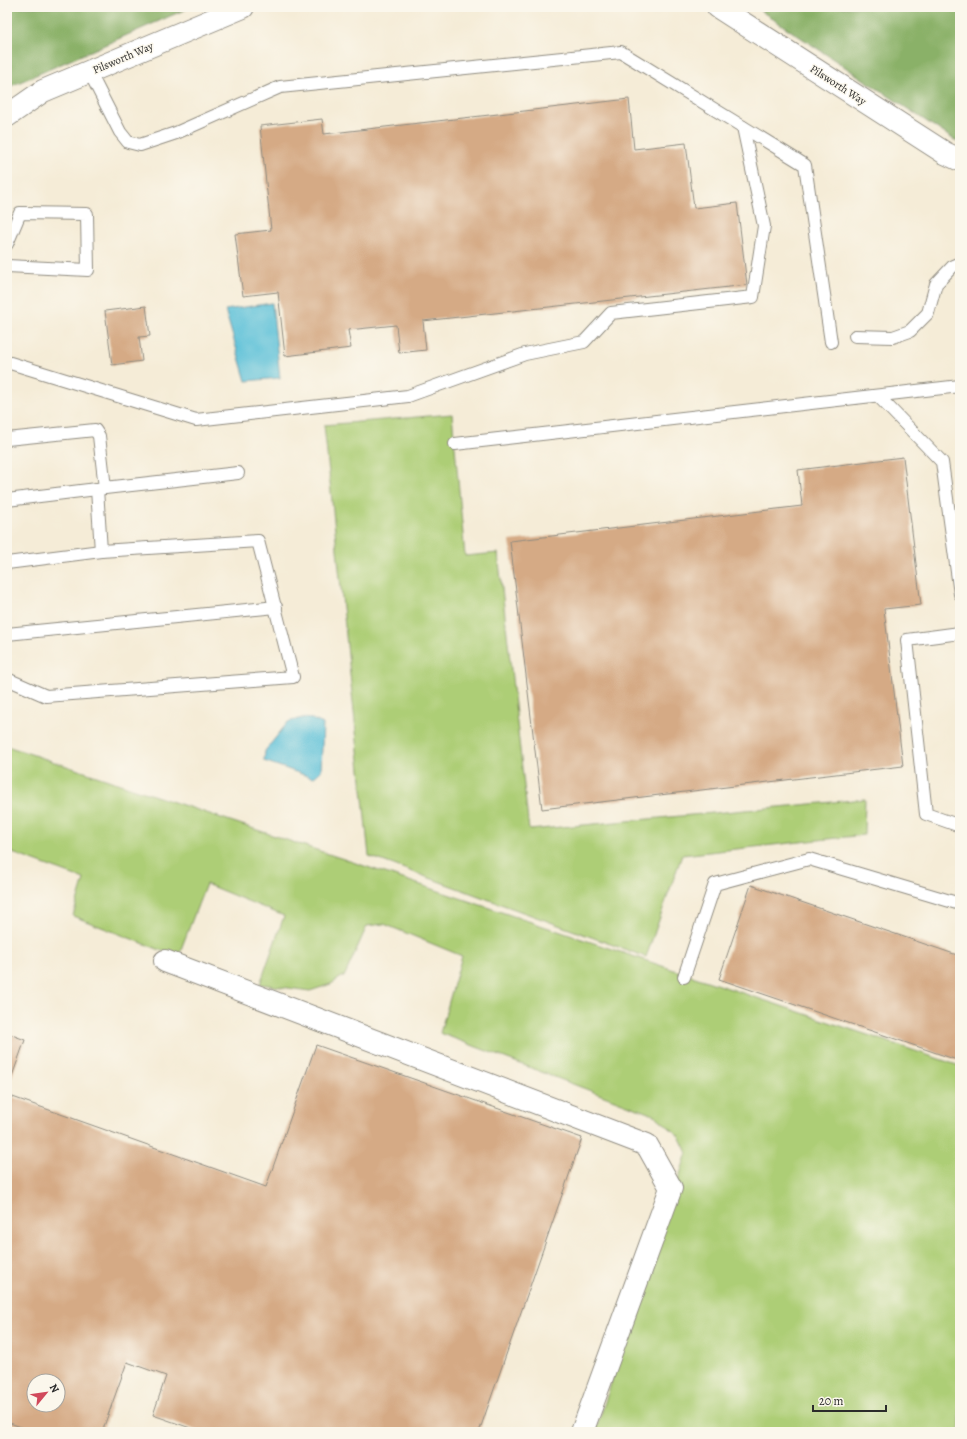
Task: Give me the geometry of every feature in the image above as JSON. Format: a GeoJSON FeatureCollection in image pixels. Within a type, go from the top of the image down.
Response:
{"type":"FeatureCollection","features":[{"type":"Feature","properties":{"kind":"street","name":"Pilsworth Way"},"geometry":{"type":"LineString","coordinates":[[7,116],[43,91],[90,73],[243,7]]}},
{"type":"Feature","properties":{"kind":"street","name":"Pilsworth Way"},"geometry":{"type":"LineString","coordinates":[[718,7],[945,153],[960,160]]}},
{"type":"Feature","properties":{"kind":"street"},"geometry":{"type":"LineString","coordinates":[[165,961],[647,1145],[671,1188],[582,1432]]}},
{"type":"Feature","properties":{"kind":"lane"},"geometry":{"type":"LineString","coordinates":[[90,73],[120,132],[128,142],[140,145],[176,133],[280,87],[621,52],[805,165],[830,342]]}},
{"type":"Feature","properties":{"kind":"lane"},"geometry":{"type":"LineString","coordinates":[[7,362],[196,420],[408,396],[526,354],[584,342],[611,313],[754,297],[764,226],[743,127]]}},
{"type":"Feature","properties":{"kind":"lane"},"geometry":{"type":"LineString","coordinates":[[7,244],[20,213],[86,214],[88,270],[7,266]]}},
{"type":"Feature","properties":{"kind":"lane"},"geometry":{"type":"LineString","coordinates":[[855,336],[893,337],[910,331],[928,313],[936,284],[953,266],[960,263]]}},
{"type":"Feature","properties":{"kind":"lane"},"geometry":{"type":"LineString","coordinates":[[455,444],[960,386]]}},
{"type":"Feature","properties":{"kind":"lane"},"geometry":{"type":"LineString","coordinates":[[878,396],[942,462],[960,594]]}},
{"type":"Feature","properties":{"kind":"lane"},"geometry":{"type":"LineString","coordinates":[[7,439],[95,430],[99,436],[101,551]]}},
{"type":"Feature","properties":{"kind":"lane"},"geometry":{"type":"LineString","coordinates":[[7,500],[238,473]]}},
{"type":"Feature","properties":{"kind":"lane"},"geometry":{"type":"LineString","coordinates":[[7,563],[101,551],[258,541],[294,677],[46,696],[7,679]]}},
{"type":"Feature","properties":{"kind":"lane"},"geometry":{"type":"LineString","coordinates":[[7,634],[276,607]]}},
{"type":"Feature","properties":{"kind":"lane"},"geometry":{"type":"LineString","coordinates":[[960,633],[907,640],[926,814],[960,826]]}},
{"type":"Feature","properties":{"kind":"lane"},"geometry":{"type":"LineString","coordinates":[[684,977],[715,884],[808,859],[960,904]]}},
{"type":"Feature","properties":{"kind":"green space"},"geometry":{"type":"Polygon","coordinates":[[[7,7],[191,7],[7,89],[7,7]]]}},
{"type":"Feature","properties":{"kind":"green space"},"geometry":{"type":"Polygon","coordinates":[[[755,7],[960,7],[960,143],[956,141],[755,7]]]}},
{"type":"Feature","properties":{"kind":"green space"},"geometry":{"type":"Polygon","coordinates":[[[452,414],[465,556],[498,553],[529,830],[865,799],[864,835],[682,855],[646,957],[369,856],[324,425],[452,414]]]}},
{"type":"Feature","properties":{"kind":"green space"},"geometry":{"type":"Polygon","coordinates":[[[7,746],[960,1066],[960,1432],[595,1432],[687,1153],[679,1136],[656,1116],[440,1033],[462,956],[384,924],[367,926],[345,975],[331,984],[310,991],[260,984],[284,916],[206,884],[178,957],[73,916],[84,879],[7,851],[7,746]]]}},
{"type":"Feature","properties":{"kind":"water"},"geometry":{"type":"Polygon","coordinates":[[[272,303],[280,378],[246,381],[225,310],[272,303]]]}},
{"type":"Feature","properties":{"kind":"water"},"geometry":{"type":"Polygon","coordinates":[[[302,718],[312,719],[323,724],[321,771],[313,778],[264,761],[265,751],[288,722],[302,718]]]}},
{"type":"Feature","properties":{"kind":"building"},"geometry":{"type":"Polygon","coordinates":[[[629,99],[634,149],[686,143],[694,208],[737,203],[747,285],[423,321],[426,350],[399,353],[396,325],[348,330],[351,348],[285,356],[278,292],[243,296],[235,234],[271,230],[260,126],[322,119],[324,134],[629,99]]]}},
{"type":"Feature","properties":{"kind":"building"},"geometry":{"type":"Polygon","coordinates":[[[146,306],[150,336],[139,337],[142,361],[112,365],[105,311],[146,306]]]}},
{"type":"Feature","properties":{"kind":"building"},"geometry":{"type":"Polygon","coordinates":[[[903,457],[921,605],[884,609],[903,766],[542,809],[510,541],[802,506],[798,470],[903,457]]]}},
{"type":"Feature","properties":{"kind":"building"},"geometry":{"type":"Polygon","coordinates":[[[751,885],[960,956],[960,1061],[719,979],[751,885]]]}},
{"type":"Feature","properties":{"kind":"building"},"geometry":{"type":"Polygon","coordinates":[[[7,1033],[25,1040],[7,1090],[7,1033]]]}},
{"type":"Feature","properties":{"kind":"building"},"geometry":{"type":"Polygon","coordinates":[[[316,1045],[582,1138],[479,1432],[202,1432],[153,1415],[166,1376],[127,1362],[102,1432],[35,1432],[7,1422],[7,1095],[266,1187],[316,1045]]]}}]}
